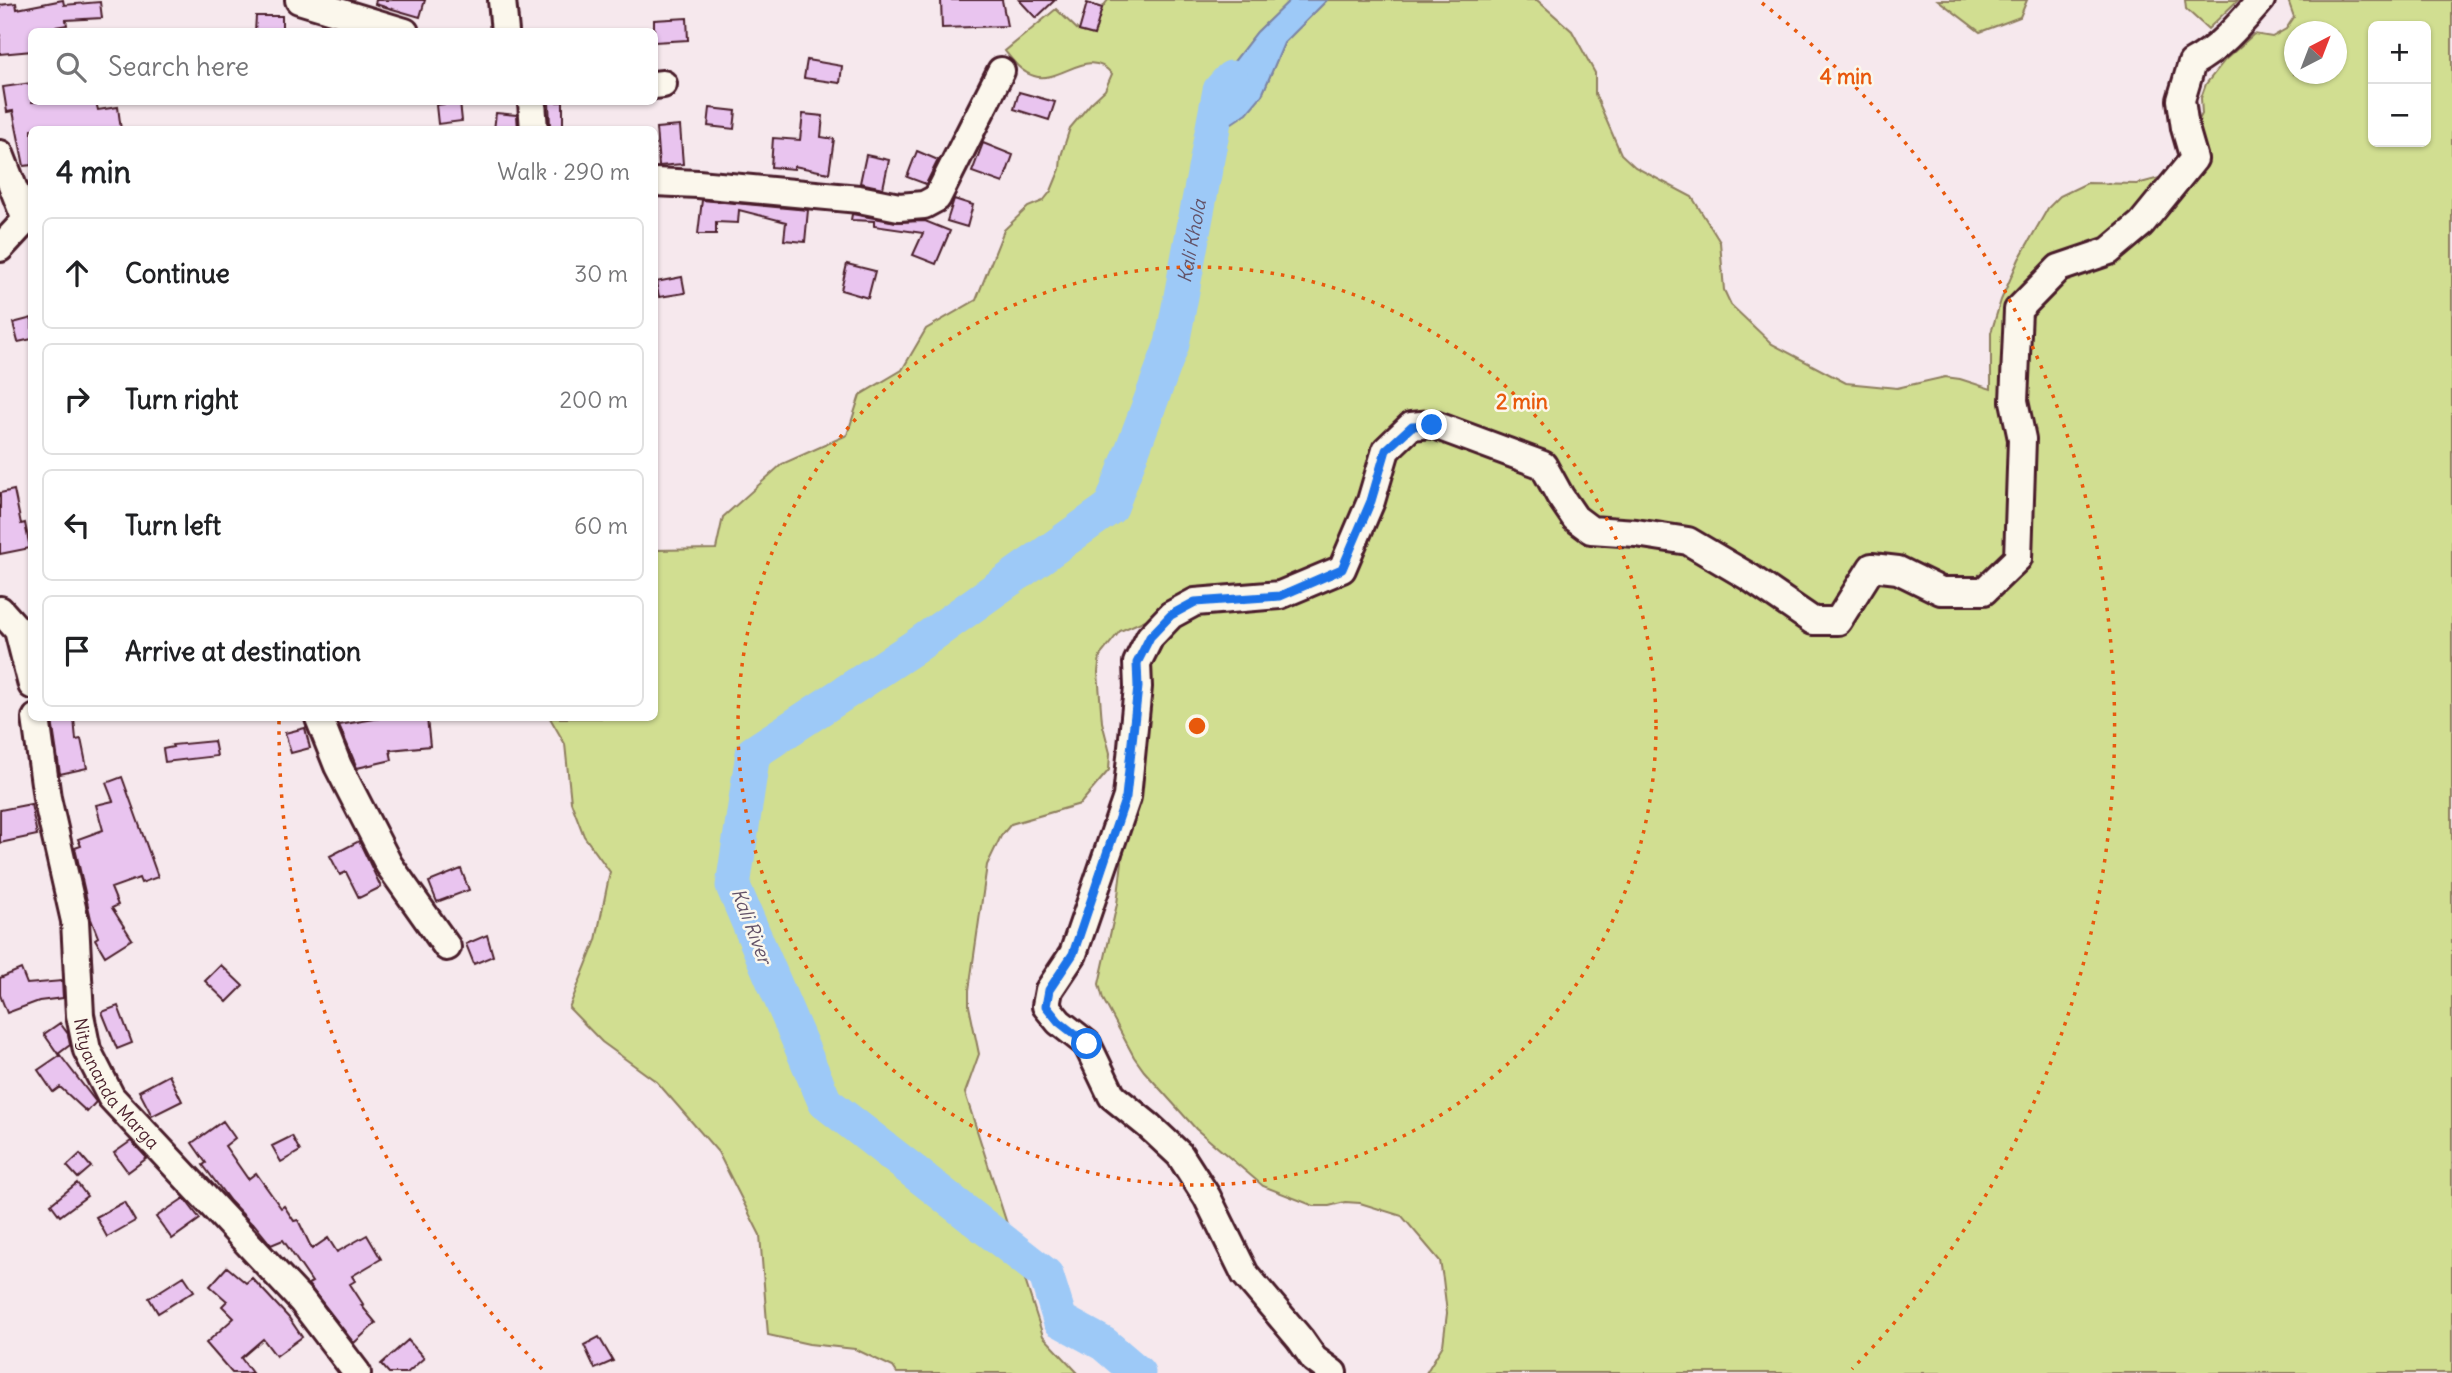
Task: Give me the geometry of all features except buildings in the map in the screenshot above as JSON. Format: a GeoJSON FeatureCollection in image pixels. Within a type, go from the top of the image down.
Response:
{"type":"FeatureCollection","features":[{"type":"Feature","properties":{"kind":"street"},"geometry":{"type":"LineString","coordinates":[[299,0],[390,28]]}},
{"type":"Feature","properties":{"kind":"street"},"geometry":{"type":"LineString","coordinates":[[502,0],[505,28]]}},
{"type":"Feature","properties":{"kind":"street"},"geometry":{"type":"LineString","coordinates":[[1333,1373],[1314,1359],[1245,1275],[1207,1197],[1180,1155],[1112,1096],[1087,1044],[1059,1022],[1046,1006],[1049,990],[1073,954],[1126,797],[1138,687],[1137,663],[1150,637],[1171,615],[1195,602],[1280,596],[1342,569],[1371,501],[1386,450],[1412,426],[1432,425],[1543,465],[1575,518],[1591,530],[1688,541],[1749,577],[1813,621],[1838,621],[1872,567],[1898,570],[1941,591],[1984,591],[2018,558],[2022,439],[2014,401],[2018,310],[2059,268],[2109,250],[2141,224],[2194,159],[2185,128],[2181,100],[2192,63],[2209,54],[2237,28],[2261,0]]}},
{"type":"Feature","properties":{"kind":"street"},"geometry":{"type":"LineString","coordinates":[[658,182],[859,200],[900,207],[924,205],[937,198],[1001,71]]}},
{"type":"Feature","properties":{"kind":"street"},"geometry":{"type":"LineString","coordinates":[[532,105],[534,126]]}},
{"type":"Feature","properties":{"kind":"street"},"geometry":{"type":"LineString","coordinates":[[0,154],[28,218]]}},
{"type":"Feature","properties":{"kind":"street"},"geometry":{"type":"LineString","coordinates":[[0,248],[28,221]]}},
{"type":"Feature","properties":{"kind":"street"},"geometry":{"type":"LineString","coordinates":[[0,610],[18,630],[28,669]]}},
{"type":"Feature","properties":{"kind":"street","name":"Nityananda Marga"},"geometry":{"type":"LineString","coordinates":[[36,721],[47,798],[75,921],[80,1015],[88,1050],[111,1097],[302,1301],[357,1373]]}},
{"type":"Feature","properties":{"kind":"street"},"geometry":{"type":"LineString","coordinates":[[320,721],[338,766],[389,865],[447,947]]}},
{"type":"Feature","properties":{"kind":"green space"},"geometry":{"type":"Polygon","coordinates":[[[1108,0],[1290,0],[1257,32],[1209,94],[1262,95],[1284,43],[1327,0],[1537,0],[1572,31],[1595,73],[1595,94],[1621,154],[1635,167],[1692,197],[1720,242],[1724,290],[1731,305],[1772,344],[1846,383],[1897,388],[1945,377],[1991,389],[1991,333],[2001,300],[2019,259],[2048,208],[2060,196],[2087,183],[2137,184],[2171,175],[2202,114],[2201,98],[2206,84],[2225,60],[2254,34],[2272,37],[2284,30],[2284,84],[2347,84],[2347,21],[2291,21],[2294,17],[2288,0],[2452,0],[2452,1373],[1426,1373],[1443,1345],[1447,1313],[1443,1279],[1440,1261],[1402,1216],[1360,1203],[1314,1206],[1263,1186],[1196,1129],[1144,1071],[1103,999],[1099,984],[1117,904],[1128,810],[1136,694],[1161,632],[1150,618],[1120,631],[1100,656],[1098,672],[1102,722],[1110,753],[1109,770],[1080,804],[1011,824],[1001,836],[987,865],[969,990],[969,1006],[979,1054],[965,1093],[1043,1336],[1078,1373],[897,1373],[893,1367],[855,1349],[809,1344],[768,1335],[760,1235],[718,1152],[657,1082],[602,1042],[569,1008],[596,940],[610,872],[584,836],[571,802],[565,744],[552,721],[658,721],[658,550],[716,549],[723,517],[782,464],[847,435],[860,395],[902,370],[926,329],[976,300],[1004,230],[1028,207],[1043,201],[1051,191],[1060,169],[1061,156],[1070,128],[1105,90],[1112,74],[1103,66],[1093,63],[1044,77],[1034,76],[1021,69],[1005,51],[1056,9],[1079,31],[1094,35],[1102,8],[1108,0]]]}},
{"type":"Feature","properties":{"kind":"green space"},"geometry":{"type":"Polygon","coordinates":[[[1938,0],[2027,0],[2020,17],[1980,32],[1938,0]]]}},
{"type":"Feature","properties":{"kind":"green space"},"geometry":{"type":"Polygon","coordinates":[[[2185,0],[2238,0],[2208,29],[2186,9],[2185,0]]]}},
{"type":"Feature","properties":{"kind":"water"},"geometry":{"type":"Polygon","coordinates":[[[1290,0],[1327,0],[1284,43],[1262,95],[1247,113],[1229,125],[1203,116],[1209,94],[1257,32],[1290,0]]]}},
{"type":"Feature","properties":{"kind":"waterway","name":"Kali River"},"geometry":{"type":"LineString","coordinates":[[1138,1373],[1104,1344],[1060,1320],[1046,1275],[825,1102],[733,886],[753,753],[916,646],[1111,507],[1172,344],[1220,90],[1231,78]]}},
{"type":"Feature","properties":{"kind":"route"},"geometry":{"type":"LineString","coordinates":[[1087,1044],[1059,1022],[1046,1006],[1049,990],[1073,954],[1126,797],[1138,687],[1137,663],[1150,637],[1171,615],[1195,602],[1280,596],[1342,569],[1371,501],[1386,450],[1412,426],[1432,425]]}},
{"type":"Feature","properties":{"kind":"water label","name":"Kali Khola"},"geometry":{"type":"Point","coordinates":[1192,241]}}]}
